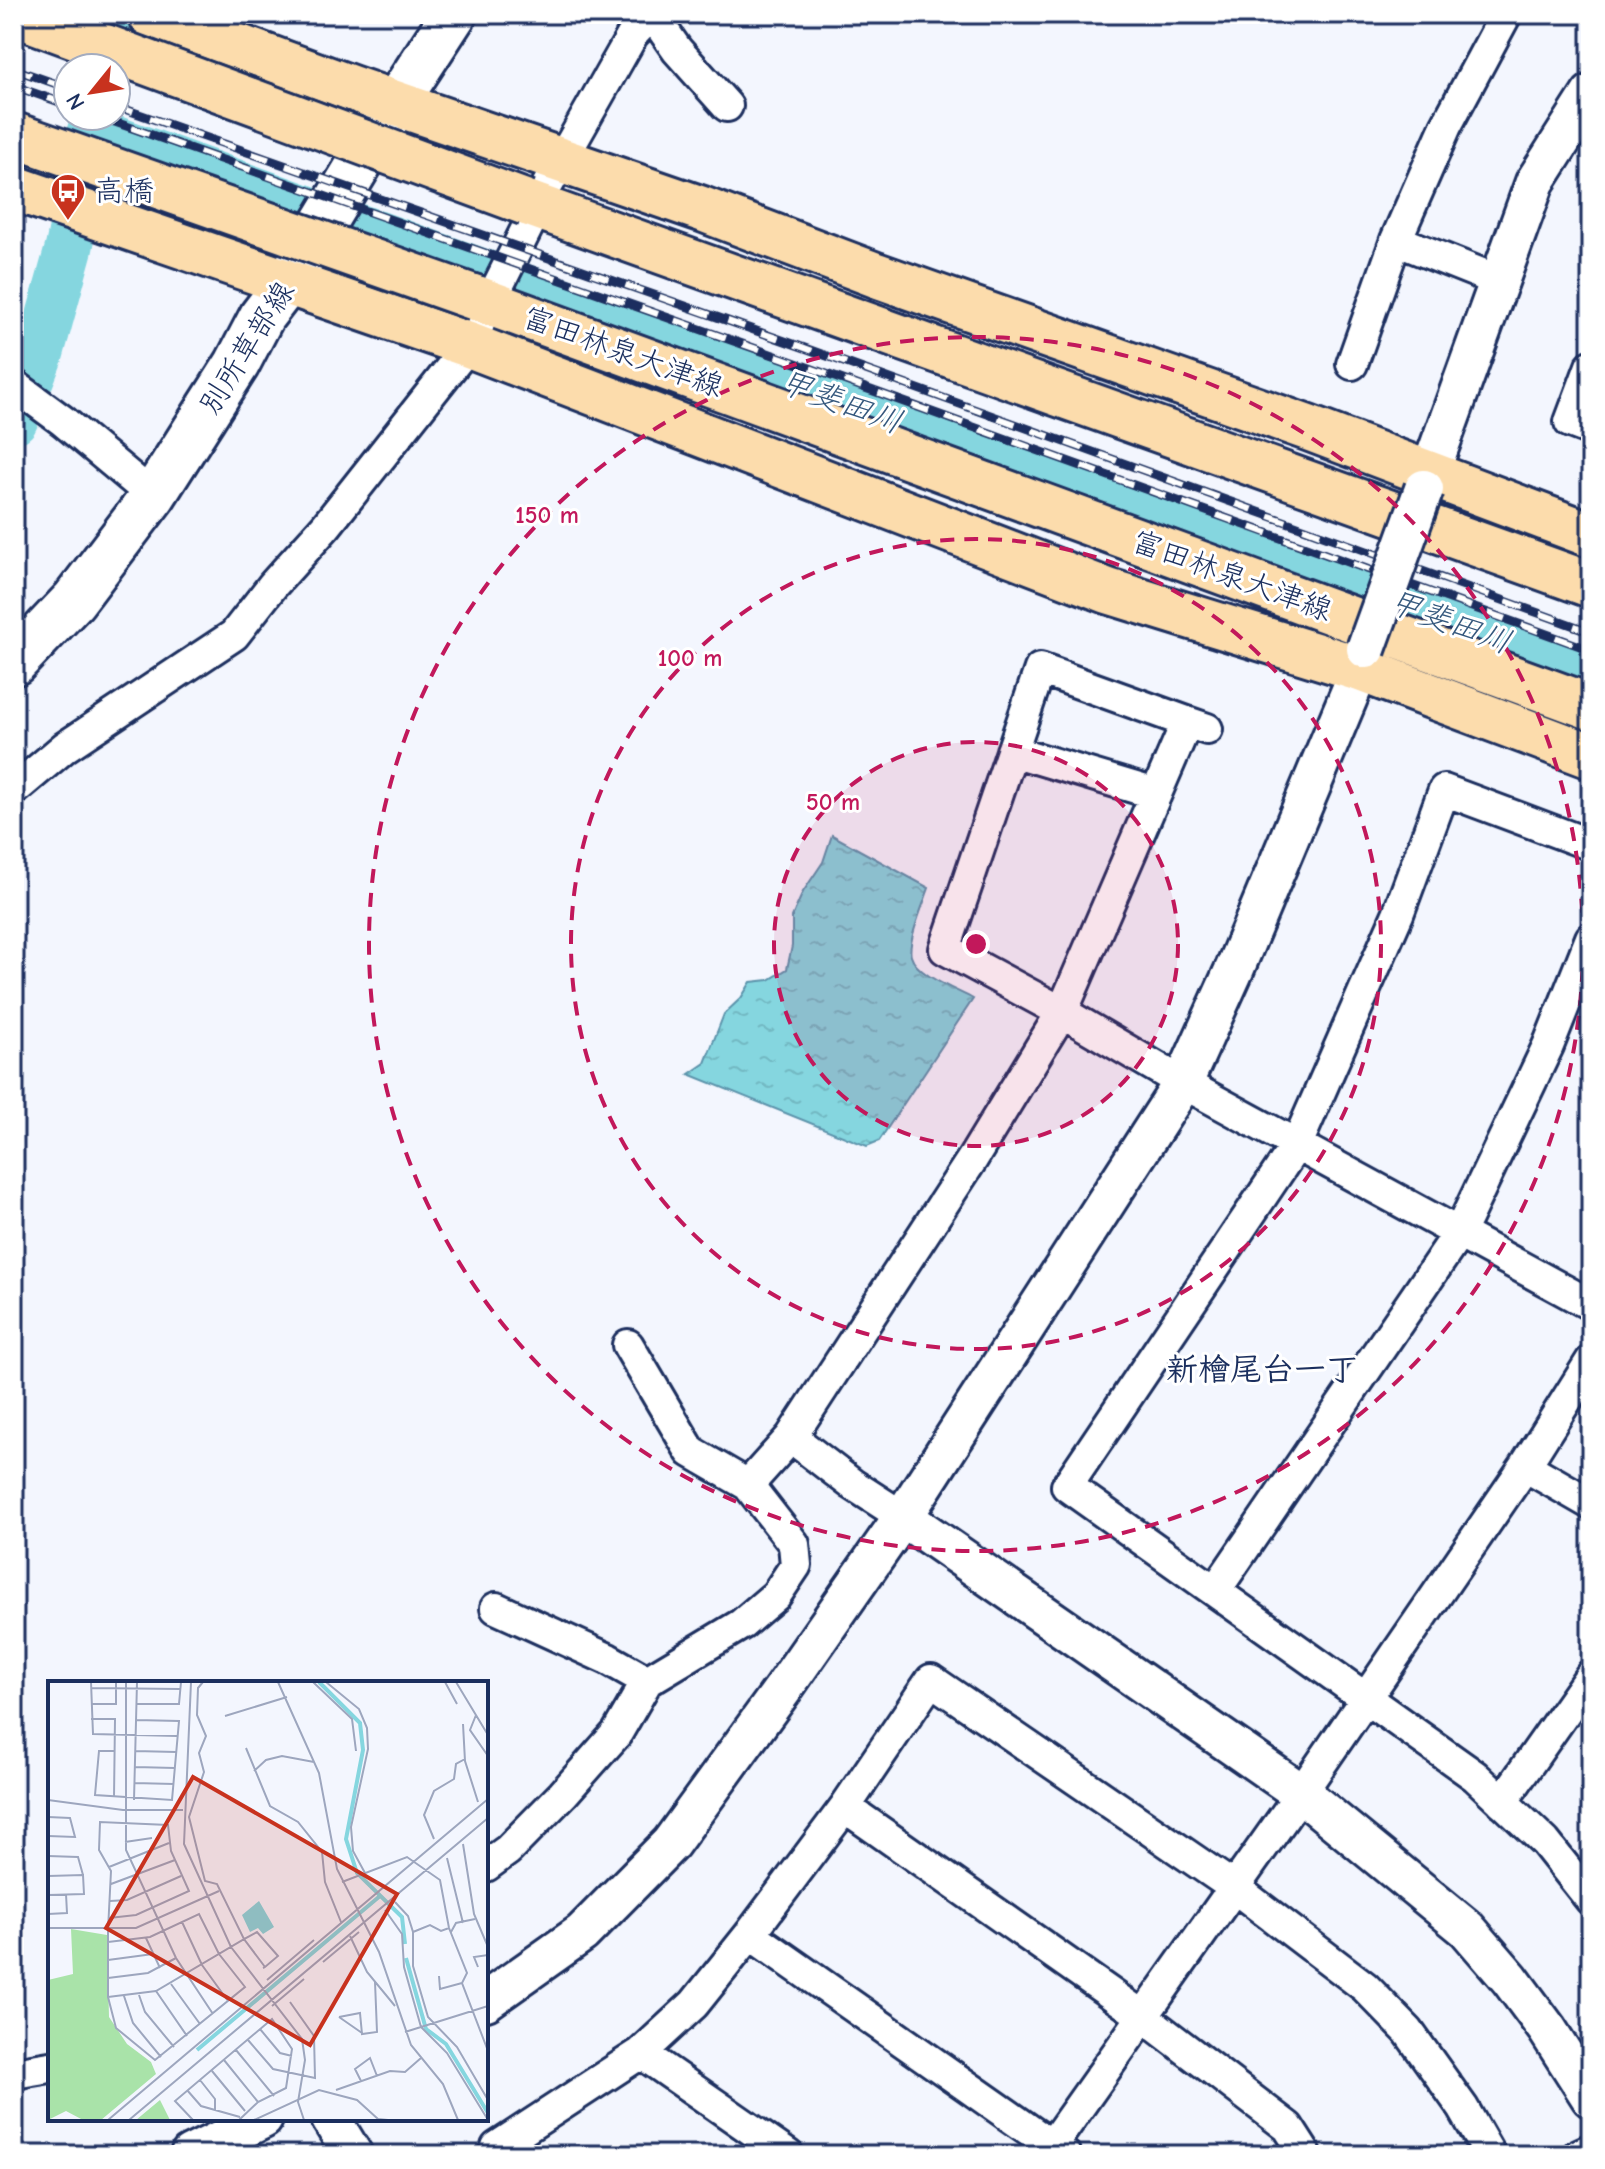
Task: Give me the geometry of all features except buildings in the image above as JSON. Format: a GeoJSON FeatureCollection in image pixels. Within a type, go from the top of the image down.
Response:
{"type":"FeatureCollection","features":[{"type":"Feature","properties":{"kind":"main road"},"geometry":{"type":"LineString","coordinates":[[16,14],[540,193],[1591,585]]}},
{"type":"Feature","properties":{"kind":"main road","name":"別所草部線"},"geometry":{"type":"LineString","coordinates":[[14,663],[74,600],[153,496],[237,364],[262,316],[288,282],[396,103],[454,14]]}},
{"type":"Feature","properties":{"kind":"main road"},"geometry":{"type":"LineString","coordinates":[[170,18],[396,103],[540,193],[702,209],[1427,481],[1591,535]]}},
{"type":"Feature","properties":{"kind":"main road","name":"富田林泉大津線"},"geometry":{"type":"LineString","coordinates":[[14,135],[480,314],[1591,707]]}},
{"type":"Feature","properties":{"kind":"main road"},"geometry":{"type":"LineString","coordinates":[[24,191],[325,297],[480,314],[1108,591],[1363,659],[1591,756]]}},
{"type":"Feature","properties":{"kind":"street"},"geometry":{"type":"LineString","coordinates":[[14,790],[65,747],[234,635],[273,585],[326,526],[480,314],[540,193],[633,34],[652,14],[677,50],[727,106]]}},
{"type":"Feature","properties":{"kind":"street"},"geometry":{"type":"LineString","coordinates":[[1352,364],[1396,240],[1446,126],[1506,14]]}},
{"type":"Feature","properties":{"kind":"street"},"geometry":{"type":"LineString","coordinates":[[488,2000],[582,1933],[671,1843],[903,1517],[1183,1083],[1235,968],[1363,659],[1535,182],[1591,94]]}},
{"type":"Feature","properties":{"kind":"street"},"geometry":{"type":"LineString","coordinates":[[1396,240],[1499,281]]}},
{"type":"Feature","properties":{"kind":"street"},"geometry":{"type":"LineString","coordinates":[[1591,366],[1570,422],[1591,430]]}},
{"type":"Feature","properties":{"kind":"street"},"geometry":{"type":"LineString","coordinates":[[14,385],[63,421],[153,496]]}},
{"type":"Feature","properties":{"kind":"street"},"geometry":{"type":"LineString","coordinates":[[748,1485],[791,1437],[973,1158],[1062,1012],[1156,794],[1197,725],[1040,669],[945,949],[1062,1012],[1183,1083],[1591,1305]]}},
{"type":"Feature","properties":{"kind":"street"},"geometry":{"type":"LineString","coordinates":[[1012,751],[1156,794]]}},
{"type":"Feature","properties":{"kind":"street"},"geometry":{"type":"LineString","coordinates":[[1591,845],[1444,790],[1398,914],[1297,1144],[1067,1486],[1475,1776],[1545,1842],[1591,1900]]}},
{"type":"Feature","properties":{"kind":"street"},"geometry":{"type":"LineString","coordinates":[[1215,1591],[1459,1233],[1548,1046],[1591,938]]}},
{"type":"Feature","properties":{"kind":"street"},"geometry":{"type":"LineString","coordinates":[[488,1864],[519,1839],[617,1733],[647,1681],[742,1624],[776,1595],[796,1565],[794,1544],[748,1485],[691,1452],[628,1345]]}},
{"type":"Feature","properties":{"kind":"street"},"geometry":{"type":"LineString","coordinates":[[750,1934],[1054,2152],[1525,1466],[1591,1361]]}},
{"type":"Feature","properties":{"kind":"street"},"geometry":{"type":"LineString","coordinates":[[791,1437],[852,1484],[1301,1793],[1467,1929],[1547,2029],[1591,2098]]}},
{"type":"Feature","properties":{"kind":"street"},"geometry":{"type":"LineString","coordinates":[[1525,1466],[1591,1504]]}},
{"type":"Feature","properties":{"kind":"street"},"geometry":{"type":"LineString","coordinates":[[496,1608],[608,1659],[647,1681]]}},
{"type":"Feature","properties":{"kind":"street"},"geometry":{"type":"LineString","coordinates":[[1502,1802],[1591,1675]]}},
{"type":"Feature","properties":{"kind":"street"},"geometry":{"type":"LineString","coordinates":[[502,2155],[497,2147],[641,2053],[694,2004],[845,1807],[931,1680],[1235,1888],[1365,1987],[1408,2031],[1463,2108],[1490,2155]]}},
{"type":"Feature","properties":{"kind":"street"},"geometry":{"type":"LineString","coordinates":[[845,1807],[1144,2017],[1288,2127],[1306,2155]]}},
{"type":"Feature","properties":{"kind":"street"},"geometry":{"type":"LineString","coordinates":[[641,2053],[771,2151]]}},
{"type":"Feature","properties":{"kind":"street"},"geometry":{"type":"LineString","coordinates":[[14,2073],[48,2067]]}},
{"type":"Feature","properties":{"kind":"street"},"geometry":{"type":"LineString","coordinates":[[190,2155],[259,2121]]}},
{"type":"Feature","properties":{"kind":"street"},"geometry":{"type":"LineString","coordinates":[[332,2121],[353,2155]]}},
{"type":"Feature","properties":{"kind":"street"},"geometry":{"type":"LineString","coordinates":[[1578,2155],[1591,2149]]}},
{"type":"Feature","properties":{"kind":"water"},"geometry":{"type":"Polygon","coordinates":[[[832,835],[929,888],[914,932],[911,956],[914,963],[929,976],[973,999],[879,1141],[867,1146],[689,1074],[705,1063],[724,1014],[741,998],[751,982],[769,980],[787,969],[792,946],[792,917],[803,892],[823,862],[832,835]]]}},
{"type":"Feature","properties":{"kind":"waterway"},"geometry":{"type":"LineString","coordinates":[[112,52],[123,14]]}},
{"type":"Feature","properties":{"kind":"waterway"},"geometry":{"type":"LineString","coordinates":[[14,420],[40,353],[69,248],[92,132]]}},
{"type":"Feature","properties":{"kind":"waterway","name":"甲斐田川"},"geometry":{"type":"LineString","coordinates":[[94,132],[1591,673]]}},
{"type":"Feature","properties":{"kind":"railway"},"geometry":{"type":"LineString","coordinates":[[14,69],[52,82]]}},
{"type":"Feature","properties":{"kind":"railway"},"geometry":{"type":"LineString","coordinates":[[14,86],[52,99]]}},
{"type":"Feature","properties":{"kind":"railway"},"geometry":{"type":"LineString","coordinates":[[132,112],[802,347],[1591,632]]}},
{"type":"Feature","properties":{"kind":"railway"},"geometry":{"type":"LineString","coordinates":[[132,128],[796,363],[1591,650]]}},
{"type":"Feature","properties":{"kind":"place","name":"高橋"},"geometry":{"type":"Point","coordinates":[68,222]}},
{"type":"Feature","properties":{"kind":"district","name":"新檜尾台一丁"},"geometry":{"type":"Point","coordinates":[1262,1369]}}]}
